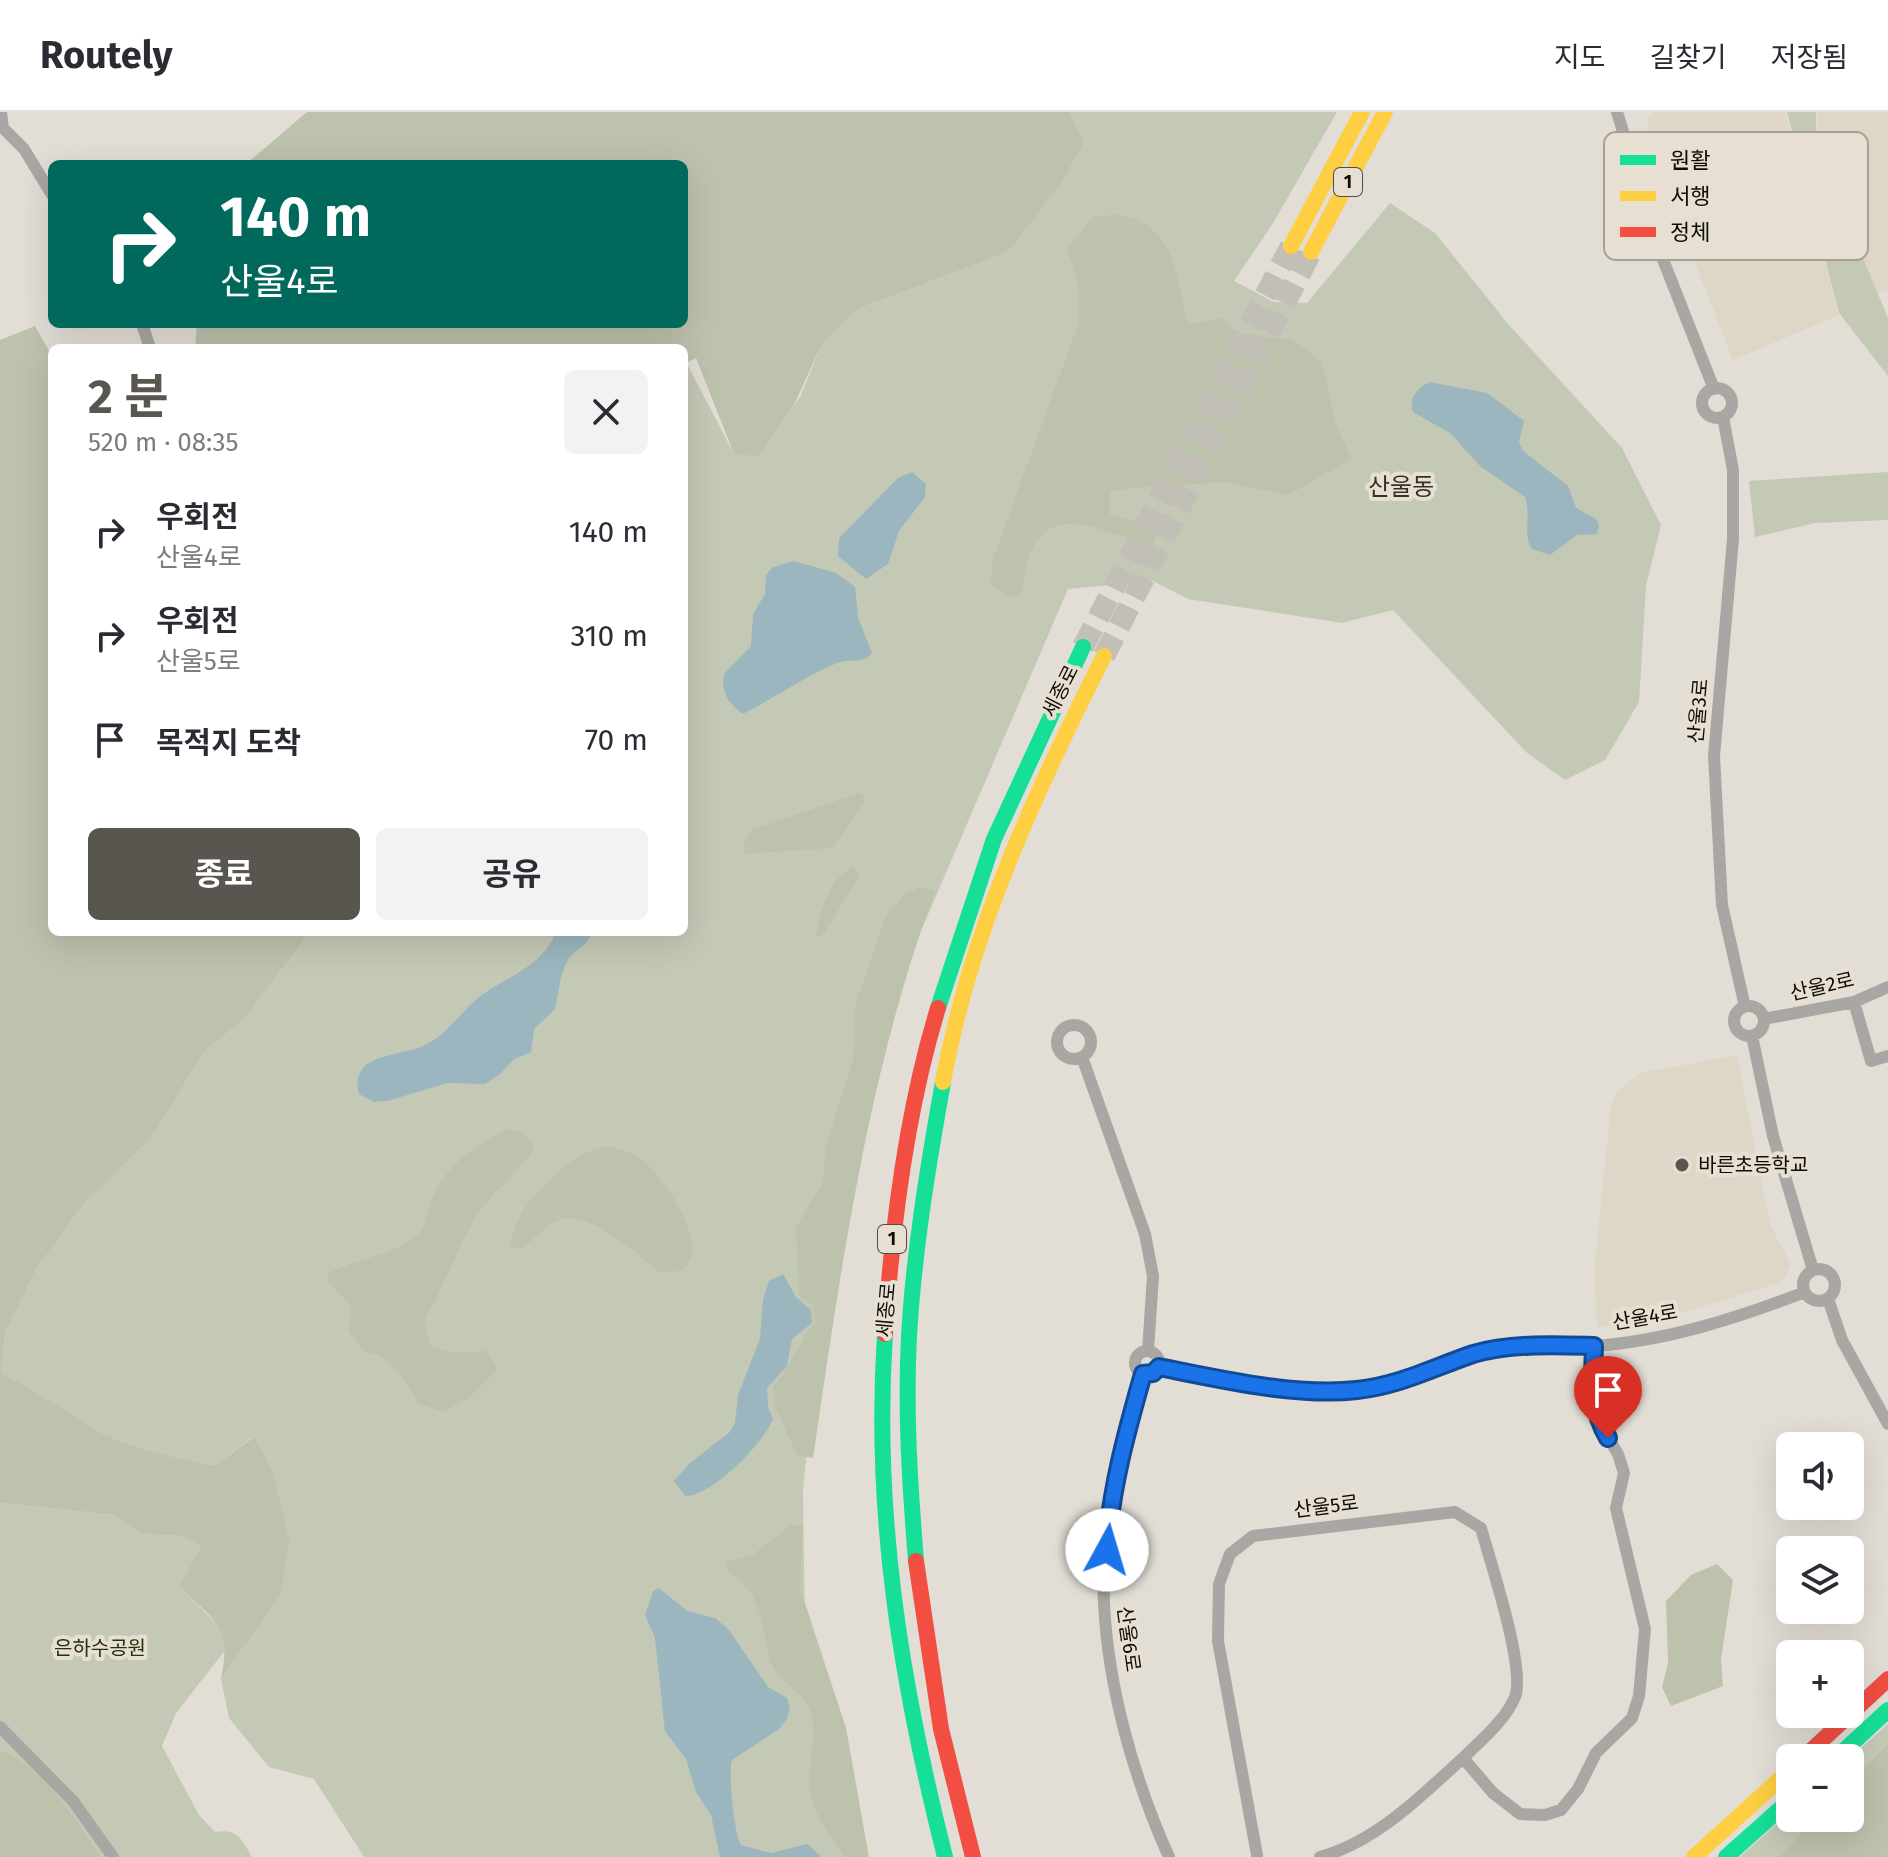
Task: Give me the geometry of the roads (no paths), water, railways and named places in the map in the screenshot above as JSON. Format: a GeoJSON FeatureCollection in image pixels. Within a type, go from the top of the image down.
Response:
{"type":"FeatureCollection","features":[{"type":"Feature","properties":{"kind":"main road","name":"1"},"geometry":{"type":"LineString","coordinates":[[1291,246],[1362,112]]}},
{"type":"Feature","properties":{"kind":"main road","name":"1"},"geometry":{"type":"LineString","coordinates":[[1311,252],[1385,112]]}},
{"type":"Feature","properties":{"kind":"main road","name":"세종로"},"geometry":{"type":"LineString","coordinates":[[945,1857],[923,1782],[888,1590],[879,1419],[884,1316],[897,1195],[912,1109],[937,1007],[968,906],[1002,816],[1083,647]]}},
{"type":"Feature","properties":{"kind":"main road","name":"세종로"},"geometry":{"type":"LineString","coordinates":[[973,1857],[949,1779],[929,1682],[916,1593],[904,1423],[908,1320],[919,1213],[934,1127],[962,1008],[991,910],[1023,826],[1104,656]]}},
{"type":"Feature","properties":{"kind":"main road"},"geometry":{"type":"LineString","coordinates":[[884,1316],[873,1407],[879,1573],[893,1696],[934,1857]]}},
{"type":"Feature","properties":{"kind":"main road"},"geometry":{"type":"LineString","coordinates":[[908,1320],[914,1442],[942,1674],[987,1857]]}},
{"type":"Feature","properties":{"kind":"main road"},"geometry":{"type":"LineString","coordinates":[[1818,1744],[1888,1679]]}},
{"type":"Feature","properties":{"kind":"main road"},"geometry":{"type":"LineString","coordinates":[[1851,1744],[1888,1710]]}},
{"type":"Feature","properties":{"kind":"main road"},"geometry":{"type":"LineString","coordinates":[[1694,1857],[1776,1783]]}},
{"type":"Feature","properties":{"kind":"main road"},"geometry":{"type":"LineString","coordinates":[[1726,1857],[1776,1812]]}},
{"type":"Feature","properties":{"kind":"street"},"geometry":{"type":"LineString","coordinates":[[1,112],[3,128],[24,149],[48,188]]}},
{"type":"Feature","properties":{"kind":"street"},"geometry":{"type":"LineString","coordinates":[[1617,112],[1623,132]]}},
{"type":"Feature","properties":{"kind":"street"},"geometry":{"type":"LineString","coordinates":[[1663,260],[1714,389]]}},
{"type":"Feature","properties":{"kind":"street"},"geometry":{"type":"LineString","coordinates":[[1714,389],[1725,390],[1731,398],[1730,411],[1723,417],[1709,416],[1703,407],[1704,397],[1714,389]]}},
{"type":"Feature","properties":{"kind":"street","name":"산울3로"},"geometry":{"type":"LineString","coordinates":[[1723,417],[1733,470],[1733,539],[1714,756],[1722,905],[1745,1007]]}},
{"type":"Feature","properties":{"kind":"street","name":"산울2로"},"geometry":{"type":"LineString","coordinates":[[1764,1019],[1854,1002],[1888,987]]}},
{"type":"Feature","properties":{"kind":"street"},"geometry":{"type":"LineString","coordinates":[[1854,1002],[1871,1061],[1888,1056]]}},
{"type":"Feature","properties":{"kind":"street"},"geometry":{"type":"LineString","coordinates":[[1745,1007],[1759,1010],[1764,1019],[1762,1029],[1752,1036],[1740,1034],[1735,1026],[1735,1016],[1745,1007]]}},
{"type":"Feature","properties":{"kind":"street"},"geometry":{"type":"LineString","coordinates":[[1752,1036],[1773,1136],[1813,1270]]}},
{"type":"Feature","properties":{"kind":"street"},"geometry":{"type":"LineString","coordinates":[[1082,1057],[1145,1234],[1153,1276],[1148,1351]]}},
{"type":"Feature","properties":{"kind":"street"},"geometry":{"type":"LineString","coordinates":[[1813,1270],[1828,1271],[1834,1279],[1835,1289],[1828,1299],[1814,1300],[1805,1292],[1804,1278],[1813,1270]]}},
{"type":"Feature","properties":{"kind":"street","name":"산울4로"},"geometry":{"type":"LineString","coordinates":[[1159,1367],[1319,1391],[1359,1390],[1401,1381],[1477,1353],[1542,1345],[1594,1346],[1737,1318],[1805,1292]]}},
{"type":"Feature","properties":{"kind":"street"},"geometry":{"type":"LineString","coordinates":[[1828,1299],[1842,1340],[1888,1424]]}},
{"type":"Feature","properties":{"kind":"street"},"geometry":{"type":"LineString","coordinates":[[1463,1758],[1493,1793],[1520,1814],[1545,1815],[1561,1810],[1578,1789],[1596,1753],[1632,1718],[1639,1696],[1645,1629],[1616,1508],[1624,1473],[1618,1454],[1598,1421],[1593,1395],[1594,1346]]}},
{"type":"Feature","properties":{"kind":"street"},"geometry":{"type":"LineString","coordinates":[[1148,1351],[1158,1356],[1159,1367],[1153,1373],[1143,1374],[1136,1361],[1139,1354],[1148,1351]]}},
{"type":"Feature","properties":{"kind":"street","name":"산울6로"},"geometry":{"type":"LineString","coordinates":[[1143,1374],[1108,1524],[1103,1600],[1108,1648],[1140,1785],[1169,1857]]}},
{"type":"Feature","properties":{"kind":"street","name":"산울5로"},"geometry":{"type":"LineString","coordinates":[[1259,1856],[1218,1641],[1219,1584],[1230,1554],[1253,1536],[1455,1512],[1481,1528],[1514,1654],[1516,1694],[1506,1711],[1463,1758],[1400,1814],[1341,1851],[1320,1857]]}},
{"type":"Feature","properties":{"kind":"street"},"geometry":{"type":"LineString","coordinates":[[0,1727],[73,1801],[113,1857]]}},
{"type":"Feature","properties":{"kind":"water"},"geometry":{"type":"Polygon","coordinates":[[[1430,382],[1487,393],[1524,421],[1519,442],[1523,451],[1568,486],[1576,508],[1596,519],[1599,526],[1597,534],[1577,535],[1550,555],[1532,549],[1528,538],[1525,497],[1481,467],[1450,433],[1413,412],[1415,394],[1430,382]]]}},
{"type":"Feature","properties":{"kind":"water"},"geometry":{"type":"Polygon","coordinates":[[[912,472],[926,484],[925,497],[899,531],[888,564],[866,579],[838,556],[839,538],[898,478],[912,472]]]}},
{"type":"Feature","properties":{"kind":"water"},"geometry":{"type":"Polygon","coordinates":[[[794,561],[836,573],[855,587],[858,617],[872,653],[864,659],[842,662],[825,669],[743,714],[726,696],[723,685],[725,673],[751,646],[753,614],[765,594],[766,575],[773,567],[794,561]]]}},
{"type":"Feature","properties":{"kind":"water"},"geometry":{"type":"Polygon","coordinates":[[[554,936],[591,936],[565,966],[555,1009],[534,1029],[531,1052],[514,1059],[485,1084],[448,1083],[387,1101],[374,1102],[359,1094],[358,1079],[365,1066],[432,1041],[483,994],[534,961],[554,936]]]}},
{"type":"Feature","properties":{"kind":"water"},"geometry":{"type":"Polygon","coordinates":[[[783,1274],[796,1297],[811,1310],[812,1323],[792,1339],[787,1366],[767,1388],[768,1407],[773,1419],[759,1441],[735,1467],[708,1488],[685,1496],[674,1481],[690,1463],[730,1432],[735,1423],[738,1395],[760,1339],[763,1299],[769,1281],[783,1274]]]}},
{"type":"Feature","properties":{"kind":"water"},"geometry":{"type":"Polygon","coordinates":[[[659,1588],[687,1611],[715,1618],[729,1630],[768,1687],[787,1698],[790,1707],[787,1719],[779,1729],[732,1760],[732,1803],[741,1845],[771,1853],[807,1844],[822,1857],[720,1857],[711,1815],[696,1792],[686,1759],[665,1731],[655,1638],[645,1615],[653,1591],[659,1588]]]}},
{"type":"Feature","properties":{"kind":"tunnel"},"geometry":{"type":"LineString","coordinates":[[1083,647],[1291,246]]}},
{"type":"Feature","properties":{"kind":"tunnel"},"geometry":{"type":"LineString","coordinates":[[1104,656],[1311,252]]}},
{"type":"Feature","properties":{"kind":"place","name":"바른초등학교"},"geometry":{"type":"Point","coordinates":[1682,1165]}},
{"type":"Feature","properties":{"kind":"district","name":"산울동"},"geometry":{"type":"Point","coordinates":[1401,487]}},
{"type":"Feature","properties":{"kind":"park label","name":"은하수공원"},"geometry":{"type":"Point","coordinates":[100,1648]}}]}
